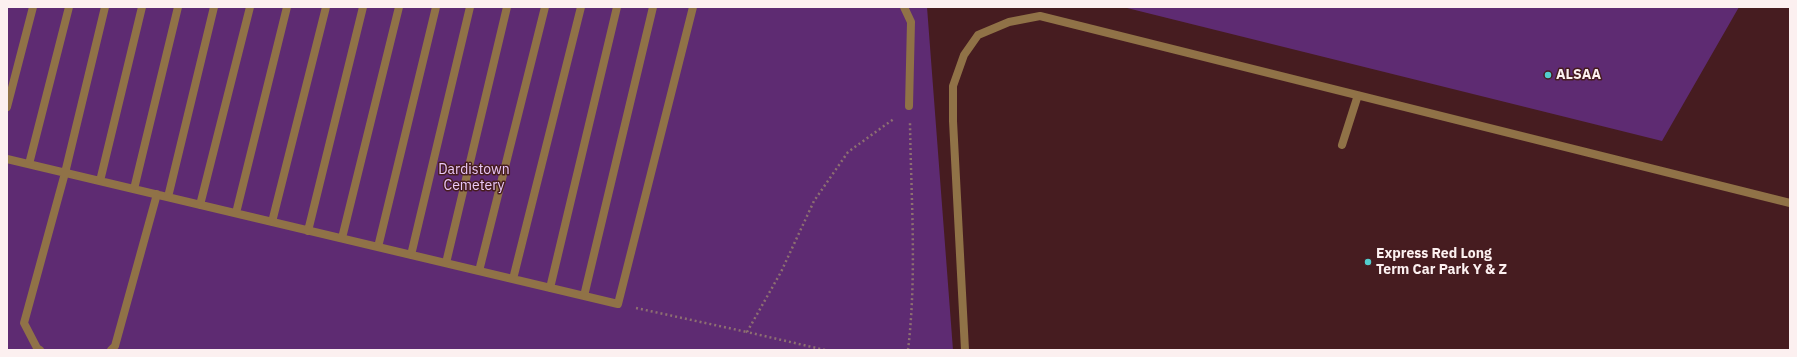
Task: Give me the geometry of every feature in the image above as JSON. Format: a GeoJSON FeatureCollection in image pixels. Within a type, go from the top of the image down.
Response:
{"type":"FeatureCollection","features":[{"type":"Feature","properties":{"kind":"lane"},"geometry":{"type":"LineString","coordinates":[[7,107],[33,7]]}},
{"type":"Feature","properties":{"kind":"lane"},"geometry":{"type":"LineString","coordinates":[[29,164],[69,7]]}},
{"type":"Feature","properties":{"kind":"lane"},"geometry":{"type":"LineString","coordinates":[[40,350],[37,348],[24,323],[65,172],[105,7]]}},
{"type":"Feature","properties":{"kind":"lane"},"geometry":{"type":"LineString","coordinates":[[100,181],[142,7]]}},
{"type":"Feature","properties":{"kind":"lane"},"geometry":{"type":"LineString","coordinates":[[134,189],[178,7]]}},
{"type":"Feature","properties":{"kind":"lane"},"geometry":{"type":"LineString","coordinates":[[168,197],[214,7]]}},
{"type":"Feature","properties":{"kind":"lane"},"geometry":{"type":"LineString","coordinates":[[200,204],[250,7]]}},
{"type":"Feature","properties":{"kind":"lane"},"geometry":{"type":"LineString","coordinates":[[236,213],[288,7]]}},
{"type":"Feature","properties":{"kind":"lane"},"geometry":{"type":"LineString","coordinates":[[272,222],[326,7]]}},
{"type":"Feature","properties":{"kind":"lane"},"geometry":{"type":"LineString","coordinates":[[308,230],[363,7]]}},
{"type":"Feature","properties":{"kind":"lane"},"geometry":{"type":"LineString","coordinates":[[342,238],[399,7]]}},
{"type":"Feature","properties":{"kind":"lane"},"geometry":{"type":"LineString","coordinates":[[378,247],[436,7]]}},
{"type":"Feature","properties":{"kind":"lane"},"geometry":{"type":"LineString","coordinates":[[411,255],[470,7]]}},
{"type":"Feature","properties":{"kind":"lane"},"geometry":{"type":"LineString","coordinates":[[446,263],[507,7]]}},
{"type":"Feature","properties":{"kind":"lane"},"geometry":{"type":"LineString","coordinates":[[479,271],[545,7]]}},
{"type":"Feature","properties":{"kind":"lane"},"geometry":{"type":"LineString","coordinates":[[513,279],[581,7]]}},
{"type":"Feature","properties":{"kind":"lane"},"geometry":{"type":"LineString","coordinates":[[550,288],[617,7]]}},
{"type":"Feature","properties":{"kind":"lane"},"geometry":{"type":"LineString","coordinates":[[584,296],[653,7]]}},
{"type":"Feature","properties":{"kind":"lane"},"geometry":{"type":"LineString","coordinates":[[7,159],[618,304],[693,7]]}},
{"type":"Feature","properties":{"kind":"lane"},"geometry":{"type":"LineString","coordinates":[[904,7],[912,22],[909,106]]}},
{"type":"Feature","properties":{"kind":"lane"},"geometry":{"type":"LineString","coordinates":[[965,350],[953,122],[953,86],[964,55],[978,35],[1009,22],[1040,16],[1790,203]]}},
{"type":"Feature","properties":{"kind":"lane"},"geometry":{"type":"LineString","coordinates":[[1342,145],[1358,96]]}},
{"type":"Feature","properties":{"kind":"lane"},"geometry":{"type":"LineString","coordinates":[[111,350],[114,346],[157,194]]}},
{"type":"Feature","properties":{"kind":"path"},"geometry":{"type":"LineString","coordinates":[[747,332],[781,272],[814,201],[848,152],[909,106]]}},
{"type":"Feature","properties":{"kind":"path"},"geometry":{"type":"LineString","coordinates":[[908,350],[912,317],[909,106]]}},
{"type":"Feature","properties":{"kind":"path"},"geometry":{"type":"LineString","coordinates":[[634,308],[825,350]]}},
{"type":"Feature","properties":{"kind":"green space","name":"Dardistown Cemetery"},"geometry":{"type":"Polygon","coordinates":[[[7,7],[927,7],[953,350],[7,350],[7,7]]]}},
{"type":"Feature","properties":{"kind":"green space","name":"ALSAA"},"geometry":{"type":"Polygon","coordinates":[[[1123,7],[1739,7],[1662,141],[1123,7]]]}},
{"type":"Feature","properties":{"kind":"place","name":"ALSAA"},"geometry":{"type":"Point","coordinates":[1548,75]}},
{"type":"Feature","properties":{"kind":"place","name":"Express Red Long Term Car Park Y & Z"},"geometry":{"type":"Point","coordinates":[1368,262]}}]}
